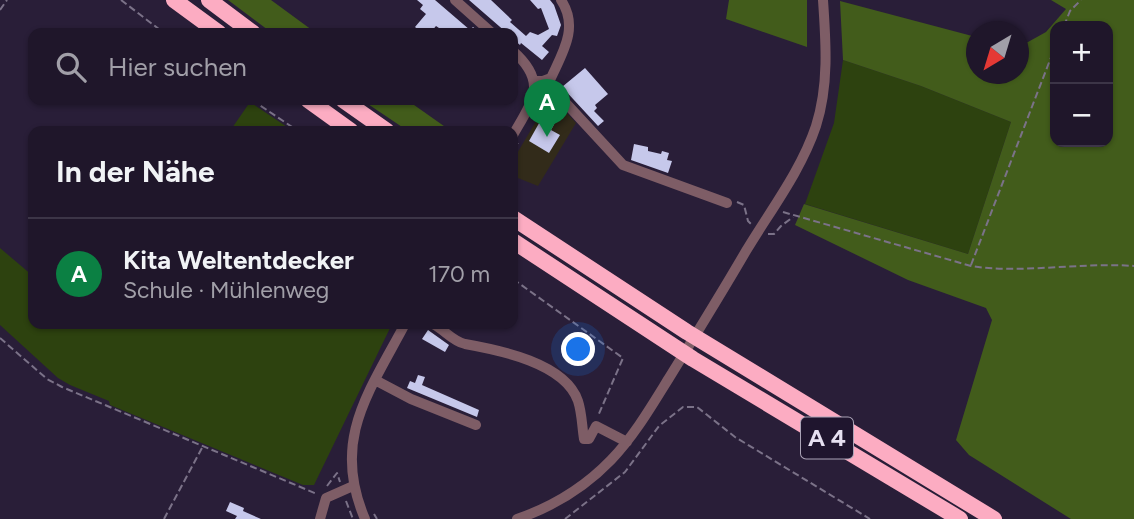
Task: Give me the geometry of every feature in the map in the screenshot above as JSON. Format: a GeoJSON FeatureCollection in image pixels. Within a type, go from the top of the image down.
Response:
{"type":"FeatureCollection","features":[{"type":"Feature","properties":{"kind":"highway"},"geometry":{"type":"LineString","coordinates":[[174,0],[212,28]]}},
{"type":"Feature","properties":{"kind":"highway"},"geometry":{"type":"LineString","coordinates":[[209,0],[246,28]]}},
{"type":"Feature","properties":{"kind":"highway"},"geometry":{"type":"LineString","coordinates":[[315,105],[344,126]]}},
{"type":"Feature","properties":{"kind":"highway"},"geometry":{"type":"LineString","coordinates":[[349,105],[380,126]]}},
{"type":"Feature","properties":{"kind":"highway","name":"A 4"},"geometry":{"type":"LineString","coordinates":[[518,221],[687,332],[994,519]]}},
{"type":"Feature","properties":{"kind":"highway","name":"A 4"},"geometry":{"type":"LineString","coordinates":[[518,244],[693,359],[960,519]]}},
{"type":"Feature","properties":{"kind":"street"},"geometry":{"type":"LineString","coordinates":[[455,0],[486,28]]}},
{"type":"Feature","properties":{"kind":"street"},"geometry":{"type":"LineString","coordinates":[[539,81],[551,78],[565,48],[570,26],[561,0]]}},
{"type":"Feature","properties":{"kind":"street"},"geometry":{"type":"LineString","coordinates":[[517,519],[578,488],[627,442],[705,322],[793,175],[815,127],[825,88],[827,49],[823,0]]}},
{"type":"Feature","properties":{"kind":"street"},"geometry":{"type":"LineString","coordinates":[[518,56],[539,81],[624,165],[727,203]]}},
{"type":"Feature","properties":{"kind":"street"},"geometry":{"type":"LineString","coordinates":[[518,126],[533,99],[539,81]]}},
{"type":"Feature","properties":{"kind":"street"},"geometry":{"type":"LineString","coordinates":[[365,519],[353,486],[350,451],[354,429],[375,380],[402,329]]}},
{"type":"Feature","properties":{"kind":"street"},"geometry":{"type":"LineString","coordinates":[[439,329],[451,338],[466,344],[475,344],[524,358],[550,370],[573,391],[586,441],[596,426],[627,442]]}},
{"type":"Feature","properties":{"kind":"street"},"geometry":{"type":"LineString","coordinates":[[375,380],[411,399],[476,425]]}},
{"type":"Feature","properties":{"kind":"street"},"geometry":{"type":"LineString","coordinates":[[320,519],[326,498],[353,486]]}},
{"type":"Feature","properties":{"kind":"path"},"geometry":{"type":"LineString","coordinates":[[0,10],[7,0]]}},
{"type":"Feature","properties":{"kind":"path"},"geometry":{"type":"LineString","coordinates":[[121,0],[157,28]]}},
{"type":"Feature","properties":{"kind":"path"},"geometry":{"type":"LineString","coordinates":[[1066,21],[1070,11],[1081,0]]}},
{"type":"Feature","properties":{"kind":"path"},"geometry":{"type":"LineString","coordinates":[[971,266],[1050,60]]}},
{"type":"Feature","properties":{"kind":"path"},"geometry":{"type":"LineString","coordinates":[[259,105],[291,126]]}},
{"type":"Feature","properties":{"kind":"path"},"geometry":{"type":"LineString","coordinates":[[727,203],[734,201],[744,205],[748,221],[759,231],[774,234],[794,216]]}},
{"type":"Feature","properties":{"kind":"path"},"geometry":{"type":"LineString","coordinates":[[773,207],[794,216],[971,266],[992,269],[1107,264],[1134,267]]}},
{"type":"Feature","properties":{"kind":"path"},"geometry":{"type":"LineString","coordinates":[[518,283],[623,358],[596,419],[596,426]]}},
{"type":"Feature","properties":{"kind":"path"},"geometry":{"type":"LineString","coordinates":[[0,338],[47,379],[62,387],[326,498]]}},
{"type":"Feature","properties":{"kind":"path"},"geometry":{"type":"LineString","coordinates":[[565,519],[625,472],[659,426],[683,407],[697,407],[735,437],[870,519]]}},
{"type":"Feature","properties":{"kind":"path"},"geometry":{"type":"LineString","coordinates":[[164,519],[203,446]]}},
{"type":"Feature","properties":{"kind":"path"},"geometry":{"type":"LineString","coordinates":[[370,507],[377,519]]}},
{"type":"Feature","properties":{"kind":"shaded area"},"geometry":{"type":"Polygon","coordinates":[[[551,96],[576,123],[538,186],[518,178],[518,152],[551,96]]]}},
{"type":"Feature","properties":{"kind":"green space"},"geometry":{"type":"Polygon","coordinates":[[[228,0],[271,0],[309,28],[265,28],[228,0]]]}},
{"type":"Feature","properties":{"kind":"green space"},"geometry":{"type":"Polygon","coordinates":[[[729,0],[807,0],[807,47],[726,19],[729,0]]]}},
{"type":"Feature","properties":{"kind":"green space"},"geometry":{"type":"Polygon","coordinates":[[[1051,0],[1134,0],[1134,519],[1071,519],[969,455],[956,440],[992,320],[986,308],[908,280],[795,225],[804,204],[968,254],[1011,122],[921,86],[843,60],[840,1],[966,34],[966,84],[1029,84],[1029,41],[1050,27],[1050,147],[1113,147],[1113,21],[1056,21],[1066,9],[1051,0]]]}},
{"type":"Feature","properties":{"kind":"green space"},"geometry":{"type":"Polygon","coordinates":[[[843,60],[921,86],[1011,122],[968,254],[805,204],[834,123],[843,60]]]}},
{"type":"Feature","properties":{"kind":"green space"},"geometry":{"type":"Polygon","coordinates":[[[248,105],[254,105],[286,126],[233,126],[248,105]]]}},
{"type":"Feature","properties":{"kind":"green space"},"geometry":{"type":"Polygon","coordinates":[[[369,105],[414,105],[444,126],[401,126],[369,105]]]}},
{"type":"Feature","properties":{"kind":"green space"},"geometry":{"type":"Polygon","coordinates":[[[0,248],[28,272],[28,329],[390,329],[314,485],[303,485],[110,405],[109,401],[70,385],[58,378],[0,325],[0,248]]]}},
{"type":"Feature","properties":{"kind":"building"},"geometry":{"type":"Polygon","coordinates":[[[417,0],[435,0],[468,28],[416,28],[426,14],[420,9],[423,5],[417,0]]]}},
{"type":"Feature","properties":{"kind":"building"},"geometry":{"type":"Polygon","coordinates":[[[469,0],[491,0],[517,28],[501,28],[469,0]]]}},
{"type":"Feature","properties":{"kind":"building"},"geometry":{"type":"Polygon","coordinates":[[[530,0],[550,0],[561,25],[557,36],[552,35],[542,46],[549,52],[542,60],[521,43],[520,45],[518,29],[526,36],[530,32],[538,35],[549,29],[541,8],[538,9],[530,0]]]}},
{"type":"Feature","properties":{"kind":"building"},"geometry":{"type":"Polygon","coordinates":[[[585,68],[608,94],[595,105],[597,108],[594,111],[604,121],[598,126],[562,87],[585,68]]]}},
{"type":"Feature","properties":{"kind":"building"},"geometry":{"type":"Polygon","coordinates":[[[547,109],[559,115],[551,130],[560,135],[549,153],[529,141],[547,109]]]}},
{"type":"Feature","properties":{"kind":"building"},"geometry":{"type":"Polygon","coordinates":[[[634,144],[648,147],[648,151],[669,153],[667,160],[672,161],[668,173],[631,160],[634,144]]]}},
{"type":"Feature","properties":{"kind":"building"},"geometry":{"type":"Polygon","coordinates":[[[428,330],[449,345],[445,352],[422,339],[428,330]]]}},
{"type":"Feature","properties":{"kind":"building"},"geometry":{"type":"Polygon","coordinates":[[[418,375],[425,377],[422,385],[479,410],[477,417],[407,388],[410,381],[415,383],[418,375]]]}},
{"type":"Feature","properties":{"kind":"building"},"geometry":{"type":"Polygon","coordinates":[[[230,502],[261,519],[235,519],[237,516],[226,511],[230,502]]]}},
{"type":"Feature","properties":{"kind":"place","name":"Kita Weltentdecker"},"geometry":{"type":"Point","coordinates":[547,137]}}]}
